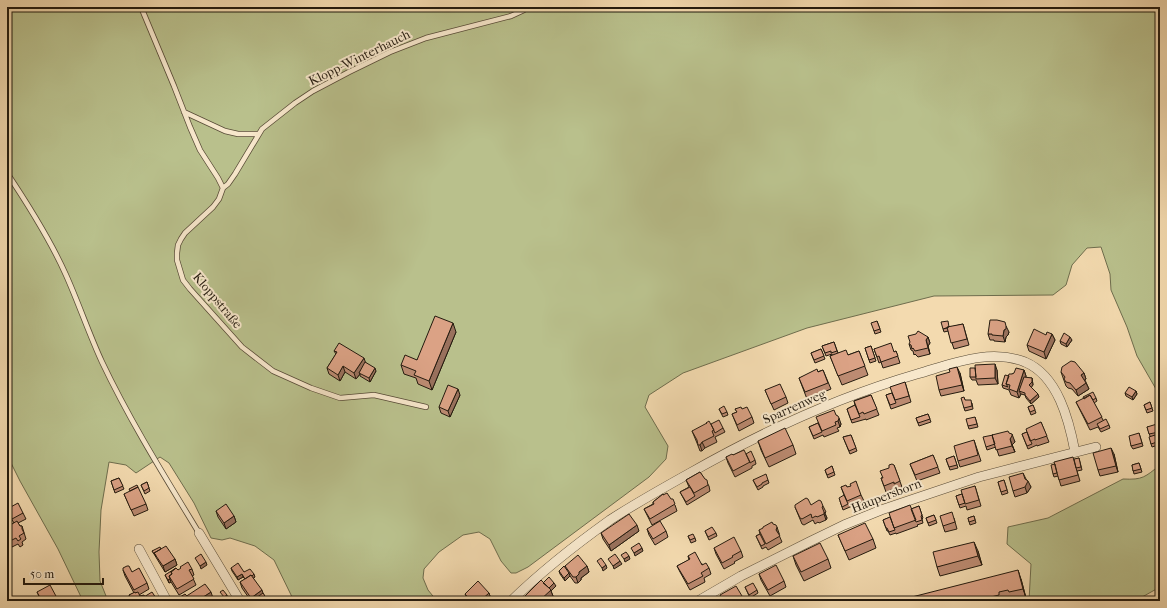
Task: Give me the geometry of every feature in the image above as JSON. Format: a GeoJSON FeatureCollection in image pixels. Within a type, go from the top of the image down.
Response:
{"type":"FeatureCollection","features":[{"type":"Feature","properties":{"kind":"street","name":"Sparrenweg"},"geometry":{"type":"LineString","coordinates":[[511,601],[554,562],[611,520],[654,493],[716,458],[760,435],[836,401],[896,380],[956,362],[978,357],[994,356],[1011,358],[1027,363],[1046,378],[1062,402],[1068,420],[1075,452]]}},
{"type":"Feature","properties":{"kind":"street","name":"Haupersborn"},"geometry":{"type":"LineString","coordinates":[[698,601],[741,576],[809,542],[844,525],[881,510],[979,476],[1096,447]]}},
{"type":"Feature","properties":{"kind":"street"},"geometry":{"type":"LineString","coordinates":[[199,533],[240,601]]}},
{"type":"Feature","properties":{"kind":"street"},"geometry":{"type":"LineString","coordinates":[[139,549],[167,601]]}},
{"type":"Feature","properties":{"kind":"lane"},"geometry":{"type":"LineString","coordinates":[[141,7],[200,150],[223,188]]}},
{"type":"Feature","properties":{"kind":"lane","name":"Klopp-Winterhauch"},"geometry":{"type":"LineString","coordinates":[[223,188],[235,174],[262,129],[313,91],[390,52],[426,38],[511,16],[527,7]]}},
{"type":"Feature","properties":{"kind":"lane"},"geometry":{"type":"LineString","coordinates":[[184,112],[226,131],[238,134],[258,134]]}},
{"type":"Feature","properties":{"kind":"lane"},"geometry":{"type":"LineString","coordinates":[[7,173],[49,240],[66,275],[102,362],[131,418],[199,533]]}},
{"type":"Feature","properties":{"kind":"lane","name":"Kloppstraße"},"geometry":{"type":"LineString","coordinates":[[223,188],[214,208],[185,233],[181,239],[178,245],[177,260],[183,280],[242,347],[274,371],[311,388],[340,398],[374,395],[426,407]]}},
{"type":"Feature","properties":{"kind":"green space"},"geometry":{"type":"Polygon","coordinates":[[[7,7],[1160,7],[1160,396],[1137,356],[1127,327],[1111,290],[1110,274],[1101,247],[1087,248],[1072,265],[1066,285],[1053,295],[934,296],[807,328],[683,373],[649,395],[645,407],[668,446],[666,459],[649,477],[528,567],[516,573],[511,573],[501,561],[490,539],[479,532],[463,535],[439,552],[424,569],[423,578],[428,590],[437,601],[294,601],[274,560],[255,546],[230,538],[222,540],[211,538],[194,503],[169,463],[160,457],[136,473],[126,465],[109,462],[101,510],[99,552],[100,581],[108,601],[83,601],[58,549],[7,455],[7,7]]]}},
{"type":"Feature","properties":{"kind":"green space"},"geometry":{"type":"Polygon","coordinates":[[[1160,465],[1160,587],[1135,601],[1029,601],[1031,564],[1007,544],[1008,527],[1048,518],[1123,479],[1143,477],[1160,465]]]}},
{"type":"Feature","properties":{"kind":"building"},"geometry":{"type":"Polygon","coordinates":[[[435,316],[453,323],[429,381],[414,375],[416,371],[401,365],[405,355],[417,360],[435,316]]]}},
{"type":"Feature","properties":{"kind":"building"},"geometry":{"type":"Polygon","coordinates":[[[990,320],[1005,322],[1006,329],[1004,330],[1003,336],[988,334],[990,320]]]}},
{"type":"Feature","properties":{"kind":"building"},"geometry":{"type":"Polygon","coordinates":[[[877,321],[880,329],[874,331],[871,323],[877,321]]]}},
{"type":"Feature","properties":{"kind":"building"},"geometry":{"type":"Polygon","coordinates":[[[948,321],[949,327],[943,329],[941,322],[948,321]]]}},
{"type":"Feature","properties":{"kind":"building"},"geometry":{"type":"Polygon","coordinates":[[[963,324],[967,339],[951,343],[947,327],[963,324]]]}},
{"type":"Feature","properties":{"kind":"building"},"geometry":{"type":"Polygon","coordinates":[[[1034,329],[1046,335],[1047,332],[1052,334],[1044,352],[1027,345],[1034,329]]]}},
{"type":"Feature","properties":{"kind":"building"},"geometry":{"type":"Polygon","coordinates":[[[918,331],[928,337],[926,340],[928,348],[915,351],[909,344],[910,342],[908,336],[916,334],[918,331]]]}},
{"type":"Feature","properties":{"kind":"building"},"geometry":{"type":"Polygon","coordinates":[[[1064,333],[1070,337],[1066,344],[1060,341],[1064,333]]]}},
{"type":"Feature","properties":{"kind":"building"},"geometry":{"type":"Polygon","coordinates":[[[834,342],[837,351],[825,353],[822,346],[834,342]]]}},
{"type":"Feature","properties":{"kind":"building"},"geometry":{"type":"Polygon","coordinates":[[[339,343],[364,358],[354,373],[343,366],[338,375],[327,368],[337,352],[334,351],[339,343]]]}},
{"type":"Feature","properties":{"kind":"building"},"geometry":{"type":"Polygon","coordinates":[[[891,343],[894,352],[896,351],[898,356],[881,362],[874,349],[891,343]]]}},
{"type":"Feature","properties":{"kind":"building"},"geometry":{"type":"Polygon","coordinates":[[[871,346],[875,358],[869,360],[865,348],[871,346]]]}},
{"type":"Feature","properties":{"kind":"building"},"geometry":{"type":"Polygon","coordinates":[[[821,349],[824,356],[814,360],[811,353],[821,349]]]}},
{"type":"Feature","properties":{"kind":"building"},"geometry":{"type":"Polygon","coordinates":[[[846,350],[848,355],[859,351],[865,366],[838,376],[830,356],[846,350]]]}},
{"type":"Feature","properties":{"kind":"building"},"geometry":{"type":"Polygon","coordinates":[[[1071,361],[1075,362],[1084,373],[1081,375],[1086,383],[1076,390],[1070,383],[1066,382],[1064,379],[1065,377],[1061,372],[1062,367],[1071,361]]]}},
{"type":"Feature","properties":{"kind":"building"},"geometry":{"type":"Polygon","coordinates":[[[365,362],[375,368],[369,378],[359,373],[365,362]]]}},
{"type":"Feature","properties":{"kind":"building"},"geometry":{"type":"Polygon","coordinates":[[[995,364],[995,378],[976,379],[975,365],[995,364]]]}},
{"type":"Feature","properties":{"kind":"building"},"geometry":{"type":"Polygon","coordinates":[[[957,367],[962,385],[939,390],[936,376],[950,372],[949,369],[957,367]]]}},
{"type":"Feature","properties":{"kind":"building"},"geometry":{"type":"Polygon","coordinates":[[[970,368],[975,368],[976,377],[970,377],[970,368]]]}},
{"type":"Feature","properties":{"kind":"building"},"geometry":{"type":"Polygon","coordinates":[[[1016,368],[1024,370],[1017,392],[1009,389],[1010,385],[1006,384],[1009,374],[1014,373],[1016,368]]]}},
{"type":"Feature","properties":{"kind":"building"},"geometry":{"type":"Polygon","coordinates":[[[817,369],[818,372],[823,370],[828,383],[805,392],[799,378],[817,369]]]}},
{"type":"Feature","properties":{"kind":"building"},"geometry":{"type":"Polygon","coordinates":[[[1005,375],[1009,376],[1006,384],[1008,387],[1002,385],[1005,375]]]}},
{"type":"Feature","properties":{"kind":"building"},"geometry":{"type":"Polygon","coordinates":[[[1024,377],[1032,378],[1032,382],[1029,385],[1038,394],[1030,401],[1025,393],[1019,391],[1024,377]]]}},
{"type":"Feature","properties":{"kind":"building"},"geometry":{"type":"Polygon","coordinates":[[[905,382],[909,396],[895,400],[890,387],[905,382]]]}},
{"type":"Feature","properties":{"kind":"building"},"geometry":{"type":"Polygon","coordinates":[[[780,384],[786,397],[771,404],[765,390],[780,384]]]}},
{"type":"Feature","properties":{"kind":"building"},"geometry":{"type":"Polygon","coordinates":[[[448,385],[458,389],[448,411],[439,407],[448,385]]]}},
{"type":"Feature","properties":{"kind":"building"},"geometry":{"type":"Polygon","coordinates":[[[1129,387],[1136,391],[1132,397],[1125,393],[1129,387]]]}},
{"type":"Feature","properties":{"kind":"building"},"geometry":{"type":"Polygon","coordinates":[[[1093,392],[1096,398],[1093,400],[1090,395],[1084,399],[1083,397],[1093,392]]]}},
{"type":"Feature","properties":{"kind":"building"},"geometry":{"type":"Polygon","coordinates":[[[892,393],[896,403],[890,405],[886,395],[892,393]]]}},
{"type":"Feature","properties":{"kind":"building"},"geometry":{"type":"Polygon","coordinates":[[[871,395],[877,409],[864,414],[863,412],[859,414],[854,401],[871,395]]]}},
{"type":"Feature","properties":{"kind":"building"},"geometry":{"type":"Polygon","coordinates":[[[1090,395],[1102,417],[1088,424],[1076,402],[1090,395]]]}},
{"type":"Feature","properties":{"kind":"building"},"geometry":{"type":"Polygon","coordinates":[[[964,397],[965,400],[971,400],[972,406],[964,408],[961,398],[964,397]]]}},
{"type":"Feature","properties":{"kind":"building"},"geometry":{"type":"Polygon","coordinates":[[[1150,402],[1152,408],[1146,410],[1144,405],[1150,402]]]}},
{"type":"Feature","properties":{"kind":"building"},"geometry":{"type":"Polygon","coordinates":[[[855,405],[860,417],[851,420],[847,409],[855,405]]]}},
{"type":"Feature","properties":{"kind":"building"},"geometry":{"type":"Polygon","coordinates":[[[1033,405],[1035,410],[1030,412],[1028,407],[1033,405]]]}},
{"type":"Feature","properties":{"kind":"building"},"geometry":{"type":"Polygon","coordinates":[[[724,406],[727,412],[722,414],[719,409],[724,406]]]}},
{"type":"Feature","properties":{"kind":"building"},"geometry":{"type":"Polygon","coordinates":[[[741,407],[742,409],[747,407],[752,417],[737,425],[732,414],[737,412],[735,409],[741,407]]]}},
{"type":"Feature","properties":{"kind":"building"},"geometry":{"type":"Polygon","coordinates":[[[834,410],[839,418],[838,421],[835,422],[836,425],[822,431],[816,417],[834,410]]]}},
{"type":"Feature","properties":{"kind":"building"},"geometry":{"type":"Polygon","coordinates":[[[928,414],[930,419],[918,423],[916,418],[928,414]]]}},
{"type":"Feature","properties":{"kind":"building"},"geometry":{"type":"Polygon","coordinates":[[[975,417],[977,424],[968,426],[966,419],[975,417]]]}},
{"type":"Feature","properties":{"kind":"building"},"geometry":{"type":"Polygon","coordinates":[[[1106,419],[1109,425],[1100,429],[1097,424],[1106,419]]]}},
{"type":"Feature","properties":{"kind":"building"},"geometry":{"type":"Polygon","coordinates":[[[719,420],[723,428],[715,433],[711,424],[719,420]]]}},
{"type":"Feature","properties":{"kind":"building"},"geometry":{"type":"Polygon","coordinates":[[[709,421],[714,430],[712,431],[714,436],[698,445],[692,431],[709,421]]]}},
{"type":"Feature","properties":{"kind":"building"},"geometry":{"type":"Polygon","coordinates":[[[1041,422],[1047,436],[1030,441],[1026,429],[1041,422]]]}},
{"type":"Feature","properties":{"kind":"building"},"geometry":{"type":"Polygon","coordinates":[[[818,423],[822,432],[813,436],[809,427],[818,423]]]}},
{"type":"Feature","properties":{"kind":"building"},"geometry":{"type":"Polygon","coordinates":[[[1157,424],[1159,432],[1149,434],[1147,427],[1157,424]]]}},
{"type":"Feature","properties":{"kind":"building"},"geometry":{"type":"Polygon","coordinates":[[[785,428],[793,445],[765,458],[758,441],[785,428]]]}},
{"type":"Feature","properties":{"kind":"building"},"geometry":{"type":"Polygon","coordinates":[[[1008,431],[1012,434],[1010,439],[1012,446],[996,450],[992,435],[1008,431]]]}},
{"type":"Feature","properties":{"kind":"building"},"geometry":{"type":"Polygon","coordinates":[[[1027,432],[1032,444],[1027,446],[1022,434],[1027,432]]]}},
{"type":"Feature","properties":{"kind":"building"},"geometry":{"type":"Polygon","coordinates":[[[1139,433],[1142,443],[1131,446],[1129,436],[1139,433]]]}},
{"type":"Feature","properties":{"kind":"building"},"geometry":{"type":"Polygon","coordinates":[[[851,435],[856,448],[849,451],[843,437],[851,435]]]}},
{"type":"Feature","properties":{"kind":"building"},"geometry":{"type":"Polygon","coordinates":[[[992,435],[995,444],[986,447],[983,437],[992,435]]]}},
{"type":"Feature","properties":{"kind":"building"},"geometry":{"type":"Polygon","coordinates":[[[1155,435],[1157,442],[1151,444],[1149,437],[1155,435]]]}},
{"type":"Feature","properties":{"kind":"building"},"geometry":{"type":"Polygon","coordinates":[[[974,440],[978,455],[958,461],[954,446],[974,440]]]}},
{"type":"Feature","properties":{"kind":"building"},"geometry":{"type":"Polygon","coordinates":[[[1111,448],[1116,466],[1098,470],[1093,453],[1111,448]]]}},
{"type":"Feature","properties":{"kind":"building"},"geometry":{"type":"Polygon","coordinates":[[[744,450],[750,462],[733,471],[726,457],[744,450]]]}},
{"type":"Feature","properties":{"kind":"building"},"geometry":{"type":"Polygon","coordinates":[[[751,451],[755,460],[750,463],[746,454],[751,451]]]}},
{"type":"Feature","properties":{"kind":"building"},"geometry":{"type":"Polygon","coordinates":[[[933,455],[938,467],[915,475],[910,464],[933,455]]]}},
{"type":"Feature","properties":{"kind":"building"},"geometry":{"type":"Polygon","coordinates":[[[954,456],[957,465],[949,467],[946,459],[954,456]]]}},
{"type":"Feature","properties":{"kind":"building"},"geometry":{"type":"Polygon","coordinates":[[[1073,457],[1078,475],[1059,480],[1054,462],[1073,457]]]}},
{"type":"Feature","properties":{"kind":"building"},"geometry":{"type":"Polygon","coordinates":[[[1079,458],[1081,467],[1076,468],[1074,459],[1079,458]]]}},
{"type":"Feature","properties":{"kind":"building"},"geometry":{"type":"Polygon","coordinates":[[[1139,463],[1141,469],[1133,471],[1132,465],[1139,463]]]}},
{"type":"Feature","properties":{"kind":"building"},"geometry":{"type":"Polygon","coordinates":[[[1055,464],[1057,473],[1053,474],[1051,465],[1055,464]]]}},
{"type":"Feature","properties":{"kind":"building"},"geometry":{"type":"Polygon","coordinates":[[[889,465],[894,465],[900,481],[884,486],[880,471],[889,468],[889,465]]]}},
{"type":"Feature","properties":{"kind":"building"},"geometry":{"type":"Polygon","coordinates":[[[832,466],[834,472],[827,475],[825,470],[832,466]]]}},
{"type":"Feature","properties":{"kind":"building"},"geometry":{"type":"Polygon","coordinates":[[[700,472],[707,480],[708,485],[694,493],[686,480],[700,472]]]}},
{"type":"Feature","properties":{"kind":"building"},"geometry":{"type":"Polygon","coordinates":[[[1023,473],[1025,479],[1028,481],[1025,487],[1013,491],[1009,477],[1023,473]]]}},
{"type":"Feature","properties":{"kind":"building"},"geometry":{"type":"Polygon","coordinates":[[[766,474],[768,480],[757,487],[753,480],[766,474]]]}},
{"type":"Feature","properties":{"kind":"building"},"geometry":{"type":"Polygon","coordinates":[[[119,478],[123,486],[114,490],[111,481],[119,478]]]}},
{"type":"Feature","properties":{"kind":"building"},"geometry":{"type":"Polygon","coordinates":[[[1004,480],[1007,490],[1001,492],[998,482],[1004,480]]]}},
{"type":"Feature","properties":{"kind":"building"},"geometry":{"type":"Polygon","coordinates":[[[856,481],[861,495],[847,501],[841,487],[846,485],[847,487],[851,486],[850,484],[856,481]]]}},
{"type":"Feature","properties":{"kind":"building"},"geometry":{"type":"Polygon","coordinates":[[[147,482],[149,488],[144,491],[141,485],[147,482]]]}},
{"type":"Feature","properties":{"kind":"building"},"geometry":{"type":"Polygon","coordinates":[[[137,485],[138,487],[130,491],[129,489],[137,485]]]}},
{"type":"Feature","properties":{"kind":"building"},"geometry":{"type":"Polygon","coordinates":[[[975,486],[979,500],[965,504],[961,490],[975,486]]]}},
{"type":"Feature","properties":{"kind":"building"},"geometry":{"type":"Polygon","coordinates":[[[138,487],[146,504],[131,510],[124,494],[138,487]]]}},
{"type":"Feature","properties":{"kind":"building"},"geometry":{"type":"Polygon","coordinates":[[[690,487],[695,496],[686,502],[680,492],[690,487]]]}},
{"type":"Feature","properties":{"kind":"building"},"geometry":{"type":"Polygon","coordinates":[[[667,493],[671,499],[673,499],[675,504],[650,519],[644,509],[654,504],[653,502],[663,494],[667,493]]]}},
{"type":"Feature","properties":{"kind":"building"},"geometry":{"type":"Polygon","coordinates":[[[962,494],[965,503],[959,505],[956,496],[962,494]]]}},
{"type":"Feature","properties":{"kind":"building"},"geometry":{"type":"Polygon","coordinates":[[[844,495],[848,504],[842,507],[839,498],[844,495]]]}},
{"type":"Feature","properties":{"kind":"building"},"geometry":{"type":"Polygon","coordinates":[[[806,498],[811,505],[819,500],[821,501],[824,514],[812,518],[811,514],[802,519],[800,518],[795,505],[806,498]]]}},
{"type":"Feature","properties":{"kind":"building"},"geometry":{"type":"Polygon","coordinates":[[[18,503],[23,513],[12,519],[7,509],[18,503]]]}},
{"type":"Feature","properties":{"kind":"building"},"geometry":{"type":"Polygon","coordinates":[[[226,504],[234,516],[224,523],[216,511],[226,504]]]}},
{"type":"Feature","properties":{"kind":"building"},"geometry":{"type":"Polygon","coordinates":[[[910,505],[916,520],[894,528],[889,513],[910,505]]]}},
{"type":"Feature","properties":{"kind":"building"},"geometry":{"type":"Polygon","coordinates":[[[919,506],[922,520],[916,522],[911,509],[919,506]]]}},
{"type":"Feature","properties":{"kind":"building"},"geometry":{"type":"Polygon","coordinates":[[[952,512],[955,522],[943,526],[940,516],[952,512]]]}},
{"type":"Feature","properties":{"kind":"building"},"geometry":{"type":"Polygon","coordinates":[[[629,514],[637,525],[609,545],[601,533],[629,514]]]}},
{"type":"Feature","properties":{"kind":"building"},"geometry":{"type":"Polygon","coordinates":[[[934,515],[936,520],[928,523],[926,518],[934,515]]]}},
{"type":"Feature","properties":{"kind":"building"},"geometry":{"type":"Polygon","coordinates":[[[974,516],[975,520],[969,522],[968,518],[974,516]]]}},
{"type":"Feature","properties":{"kind":"building"},"geometry":{"type":"Polygon","coordinates":[[[890,517],[895,530],[889,532],[883,520],[890,517]]]}},
{"type":"Feature","properties":{"kind":"building"},"geometry":{"type":"Polygon","coordinates":[[[17,521],[20,526],[22,526],[24,533],[19,536],[21,539],[18,541],[16,538],[10,541],[7,537],[7,527],[17,521]]]}},
{"type":"Feature","properties":{"kind":"building"},"geometry":{"type":"Polygon","coordinates":[[[660,521],[666,531],[653,539],[647,529],[660,521]]]}},
{"type":"Feature","properties":{"kind":"building"},"geometry":{"type":"Polygon","coordinates":[[[772,522],[776,525],[776,530],[780,536],[766,544],[759,530],[772,522]]]}},
{"type":"Feature","properties":{"kind":"building"},"geometry":{"type":"Polygon","coordinates":[[[865,523],[873,539],[845,551],[838,535],[865,523]]]}},
{"type":"Feature","properties":{"kind":"building"},"geometry":{"type":"Polygon","coordinates":[[[712,527],[716,533],[708,537],[705,531],[712,527]]]}},
{"type":"Feature","properties":{"kind":"building"},"geometry":{"type":"Polygon","coordinates":[[[693,534],[695,538],[690,540],[688,536],[693,534]]]}},
{"type":"Feature","properties":{"kind":"building"},"geometry":{"type":"Polygon","coordinates":[[[760,534],[765,544],[761,546],[756,536],[760,534]]]}},
{"type":"Feature","properties":{"kind":"building"},"geometry":{"type":"Polygon","coordinates":[[[734,537],[741,551],[722,563],[714,548],[734,537]]]}},
{"type":"Feature","properties":{"kind":"building"},"geometry":{"type":"Polygon","coordinates":[[[974,542],[978,556],[937,567],[933,552],[974,542]]]}},
{"type":"Feature","properties":{"kind":"building"},"geometry":{"type":"Polygon","coordinates":[[[639,543],[642,548],[634,553],[631,548],[639,543]]]}},
{"type":"Feature","properties":{"kind":"building"},"geometry":{"type":"Polygon","coordinates":[[[820,543],[828,559],[801,572],[793,556],[820,543]]]}},
{"type":"Feature","properties":{"kind":"building"},"geometry":{"type":"Polygon","coordinates":[[[166,546],[175,559],[163,566],[154,553],[166,546]]]}},
{"type":"Feature","properties":{"kind":"building"},"geometry":{"type":"Polygon","coordinates":[[[160,547],[161,549],[154,553],[156,556],[152,551],[160,547]]]}},
{"type":"Feature","properties":{"kind":"building"},"geometry":{"type":"Polygon","coordinates":[[[626,552],[629,556],[624,559],[621,555],[626,552]]]}},
{"type":"Feature","properties":{"kind":"building"},"geometry":{"type":"Polygon","coordinates":[[[695,552],[702,565],[706,563],[709,568],[701,573],[703,576],[688,584],[677,566],[690,559],[688,556],[695,552]]]}},
{"type":"Feature","properties":{"kind":"building"},"geometry":{"type":"Polygon","coordinates":[[[201,554],[206,562],[200,566],[195,558],[201,554]]]}},
{"type":"Feature","properties":{"kind":"building"},"geometry":{"type":"Polygon","coordinates":[[[615,554],[620,561],[613,566],[608,559],[615,554]]]}},
{"type":"Feature","properties":{"kind":"building"},"geometry":{"type":"Polygon","coordinates":[[[578,555],[587,566],[579,572],[576,577],[573,577],[565,566],[578,555]]]}},
{"type":"Feature","properties":{"kind":"building"},"geometry":{"type":"Polygon","coordinates":[[[601,558],[606,565],[602,568],[597,561],[601,558]]]}},
{"type":"Feature","properties":{"kind":"building"},"geometry":{"type":"Polygon","coordinates":[[[188,562],[192,569],[189,570],[194,579],[177,589],[169,576],[176,568],[178,570],[188,562]]]}},
{"type":"Feature","properties":{"kind":"building"},"geometry":{"type":"Polygon","coordinates":[[[238,563],[244,572],[250,569],[254,574],[245,579],[242,574],[237,577],[231,568],[238,563]]]}},
{"type":"Feature","properties":{"kind":"building"},"geometry":{"type":"Polygon","coordinates":[[[776,565],[784,581],[768,590],[759,574],[776,565]]]}},
{"type":"Feature","properties":{"kind":"building"},"geometry":{"type":"Polygon","coordinates":[[[129,566],[132,572],[139,568],[147,583],[134,590],[123,570],[123,568],[129,566]]]}},
{"type":"Feature","properties":{"kind":"building"},"geometry":{"type":"Polygon","coordinates":[[[564,566],[569,573],[564,578],[559,571],[564,566]]]}},
{"type":"Feature","properties":{"kind":"building"},"geometry":{"type":"Polygon","coordinates":[[[176,568],[171,572],[172,574],[169,576],[170,579],[168,580],[165,575],[176,568]]]}},
{"type":"Feature","properties":{"kind":"building"},"geometry":{"type":"Polygon","coordinates":[[[1018,570],[1023,589],[1009,592],[1008,590],[999,592],[999,595],[975,601],[972,599],[966,601],[909,601],[908,598],[1018,570]]]}},
{"type":"Feature","properties":{"kind":"building"},"geometry":{"type":"Polygon","coordinates":[[[251,575],[262,590],[251,598],[240,582],[251,575]]]}},
{"type":"Feature","properties":{"kind":"building"},"geometry":{"type":"Polygon","coordinates":[[[549,577],[554,583],[549,588],[543,583],[549,577]]]}},
{"type":"Feature","properties":{"kind":"building"},"geometry":{"type":"Polygon","coordinates":[[[541,580],[551,590],[539,601],[530,601],[525,596],[541,580]]]}},
{"type":"Feature","properties":{"kind":"building"},"geometry":{"type":"Polygon","coordinates":[[[478,581],[489,593],[480,601],[475,601],[472,598],[471,600],[465,594],[478,581]]]}},
{"type":"Feature","properties":{"kind":"building"},"geometry":{"type":"Polygon","coordinates":[[[753,583],[757,590],[749,595],[745,587],[753,583]]]}},
{"type":"Feature","properties":{"kind":"building"},"geometry":{"type":"Polygon","coordinates":[[[205,584],[211,592],[200,599],[201,601],[183,601],[182,599],[205,584]]]}},
{"type":"Feature","properties":{"kind":"building"},"geometry":{"type":"Polygon","coordinates":[[[50,585],[57,598],[51,601],[42,601],[37,592],[50,585]]]}},
{"type":"Feature","properties":{"kind":"building"},"geometry":{"type":"Polygon","coordinates":[[[736,586],[745,601],[723,601],[720,595],[736,586]]]}},
{"type":"Feature","properties":{"kind":"building"},"geometry":{"type":"Polygon","coordinates":[[[223,590],[227,595],[224,597],[220,592],[223,590]]]}},
{"type":"Feature","properties":{"kind":"building"},"geometry":{"type":"Polygon","coordinates":[[[138,592],[140,596],[144,595],[145,597],[139,600],[140,601],[136,601],[135,599],[132,600],[129,595],[138,592]]]}},
{"type":"Feature","properties":{"kind":"building"},"geometry":{"type":"Polygon","coordinates":[[[152,592],[158,601],[139,600],[152,592]]]}},
{"type":"Feature","properties":{"kind":"building"},"geometry":{"type":"Polygon","coordinates":[[[263,593],[268,601],[252,601],[263,593]]]}},
{"type":"Feature","properties":{"kind":"building"},"geometry":{"type":"Polygon","coordinates":[[[185,594],[187,596],[182,599],[182,601],[180,597],[185,594]]]}},
{"type":"Feature","properties":{"kind":"railway"},"geometry":{"type":"LineString","coordinates":[[1146,601],[1160,593]]}}]}
